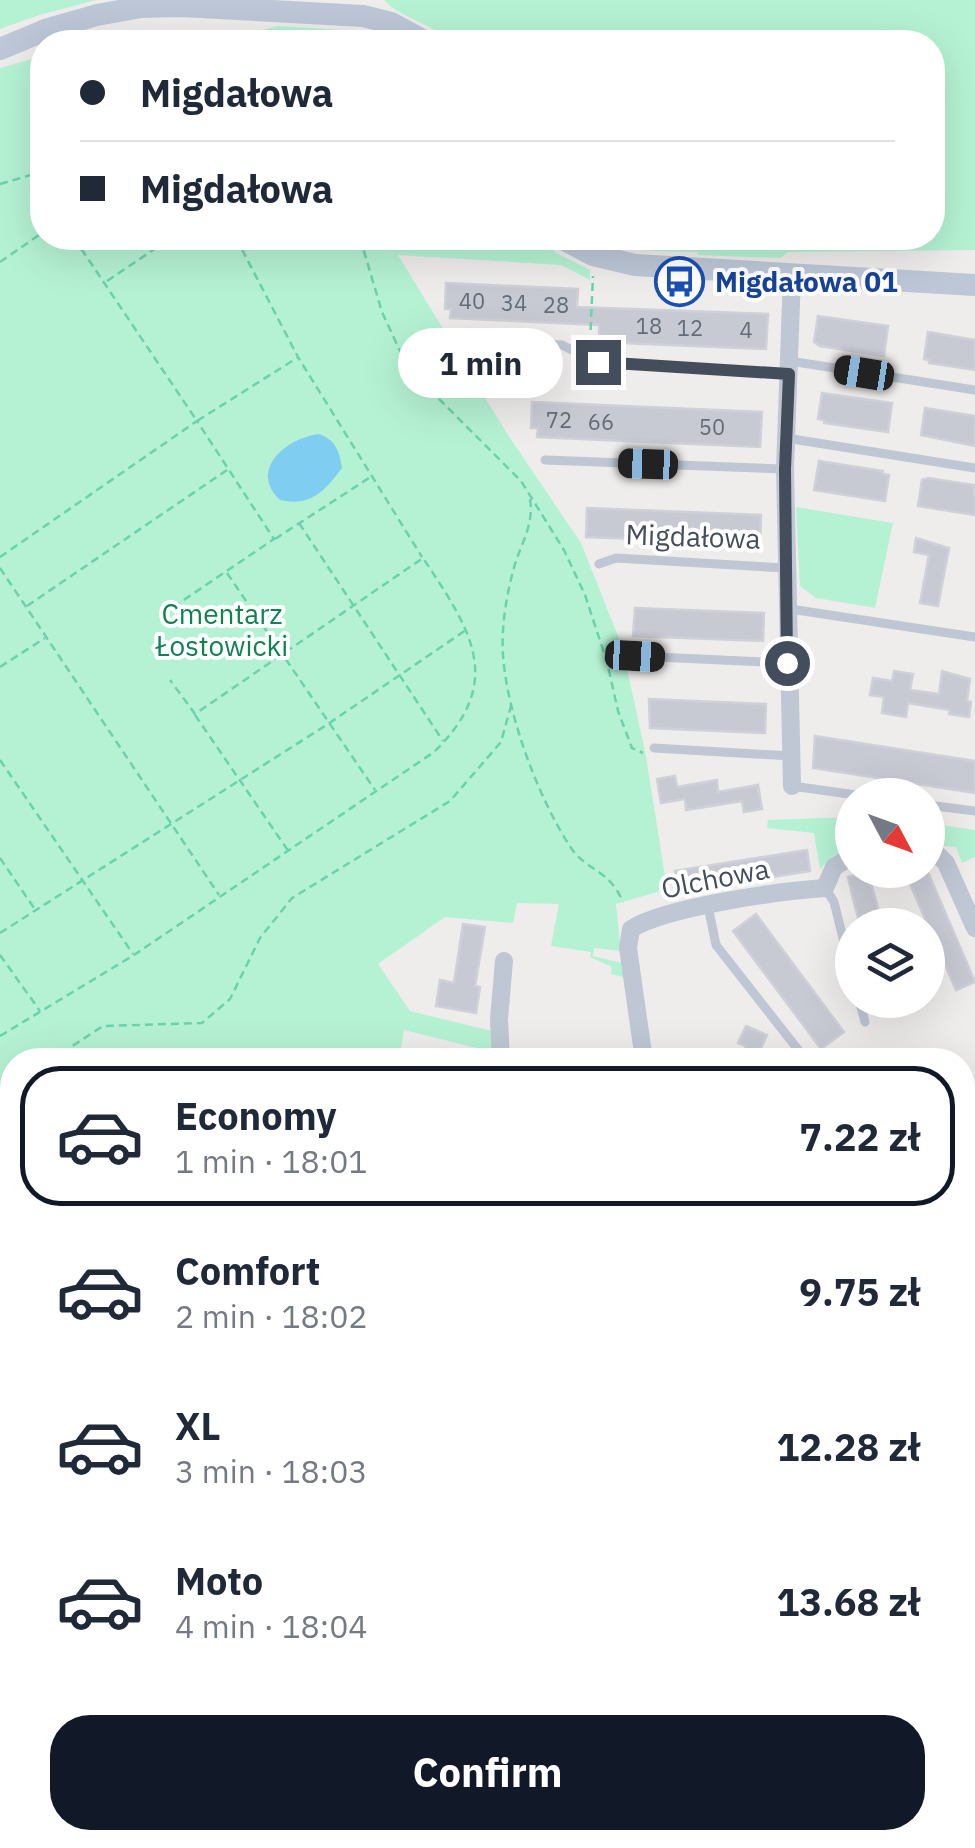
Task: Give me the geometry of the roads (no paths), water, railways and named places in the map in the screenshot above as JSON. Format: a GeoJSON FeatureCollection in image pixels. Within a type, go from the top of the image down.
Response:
{"type":"FeatureCollection","features":[{"type":"Feature","properties":{"kind":"street"},"geometry":{"type":"LineString","coordinates":[[49,30],[142,7],[182,6],[366,8],[404,30]]}},
{"type":"Feature","properties":{"kind":"street"},"geometry":{"type":"LineString","coordinates":[[0,49],[30,37]]}},
{"type":"Feature","properties":{"kind":"street"},"geometry":{"type":"LineString","coordinates":[[582,250],[635,265],[975,285]]}},
{"type":"Feature","properties":{"kind":"street","name":"Migdałowa"},"geometry":{"type":"LineString","coordinates":[[792,274],[785,469],[792,786]]}},
{"type":"Feature","properties":{"kind":"street"},"geometry":{"type":"LineString","coordinates":[[945,862],[975,928]]}},
{"type":"Feature","properties":{"kind":"street"},"geometry":{"type":"LineString","coordinates":[[825,888],[835,866]]}},
{"type":"Feature","properties":{"kind":"street","name":"Olchowa"},"geometry":{"type":"LineString","coordinates":[[642,1048],[628,948],[631,929],[644,921],[708,906],[825,888]]}},
{"type":"Feature","properties":{"kind":"street"},"geometry":{"type":"LineString","coordinates":[[501,1048],[499,1019],[504,961]]}},
{"type":"Feature","properties":{"kind":"lane"},"geometry":{"type":"LineString","coordinates":[[458,339],[562,345],[598,362],[789,368],[975,390]]}},
{"type":"Feature","properties":{"kind":"lane"},"geometry":{"type":"LineString","coordinates":[[786,438],[975,468]]}},
{"type":"Feature","properties":{"kind":"lane"},"geometry":{"type":"LineString","coordinates":[[545,460],[785,469]]}},
{"type":"Feature","properties":{"kind":"lane","name":"Migdałowa"},"geometry":{"type":"LineString","coordinates":[[599,564],[616,558],[785,568]]}},
{"type":"Feature","properties":{"kind":"lane"},"geometry":{"type":"LineString","coordinates":[[787,608],[975,637]]}},
{"type":"Feature","properties":{"kind":"lane"},"geometry":{"type":"LineString","coordinates":[[635,656],[787,663]]}},
{"type":"Feature","properties":{"kind":"lane"},"geometry":{"type":"LineString","coordinates":[[654,748],[791,756]]}},
{"type":"Feature","properties":{"kind":"lane","name":"Migdałowa"},"geometry":{"type":"LineString","coordinates":[[792,786],[835,792]]}},
{"type":"Feature","properties":{"kind":"lane"},"geometry":{"type":"LineString","coordinates":[[945,807],[975,811]]}},
{"type":"Feature","properties":{"kind":"lane"},"geometry":{"type":"LineString","coordinates":[[825,888],[836,908]]}},
{"type":"Feature","properties":{"kind":"lane"},"geometry":{"type":"LineString","coordinates":[[708,906],[716,945],[797,1048]]}},
{"type":"Feature","properties":{"kind":"lane"},"geometry":{"type":"LineString","coordinates":[[864,1018],[865,1022]]}},
{"type":"Feature","properties":{"kind":"water"},"geometry":{"type":"Polygon","coordinates":[[[319,434],[336,447],[342,468],[316,496],[291,502],[280,500],[268,478],[275,457],[294,442],[319,434]]]}},
{"type":"Feature","properties":{"kind":"place","name":"Migdałowa 01"},"geometry":{"type":"Point","coordinates":[680,281]}},
{"type":"Feature","properties":{"kind":"park label","name":"Cmentarz Łostowicki"},"geometry":{"type":"Point","coordinates":[222,629]}}]}
